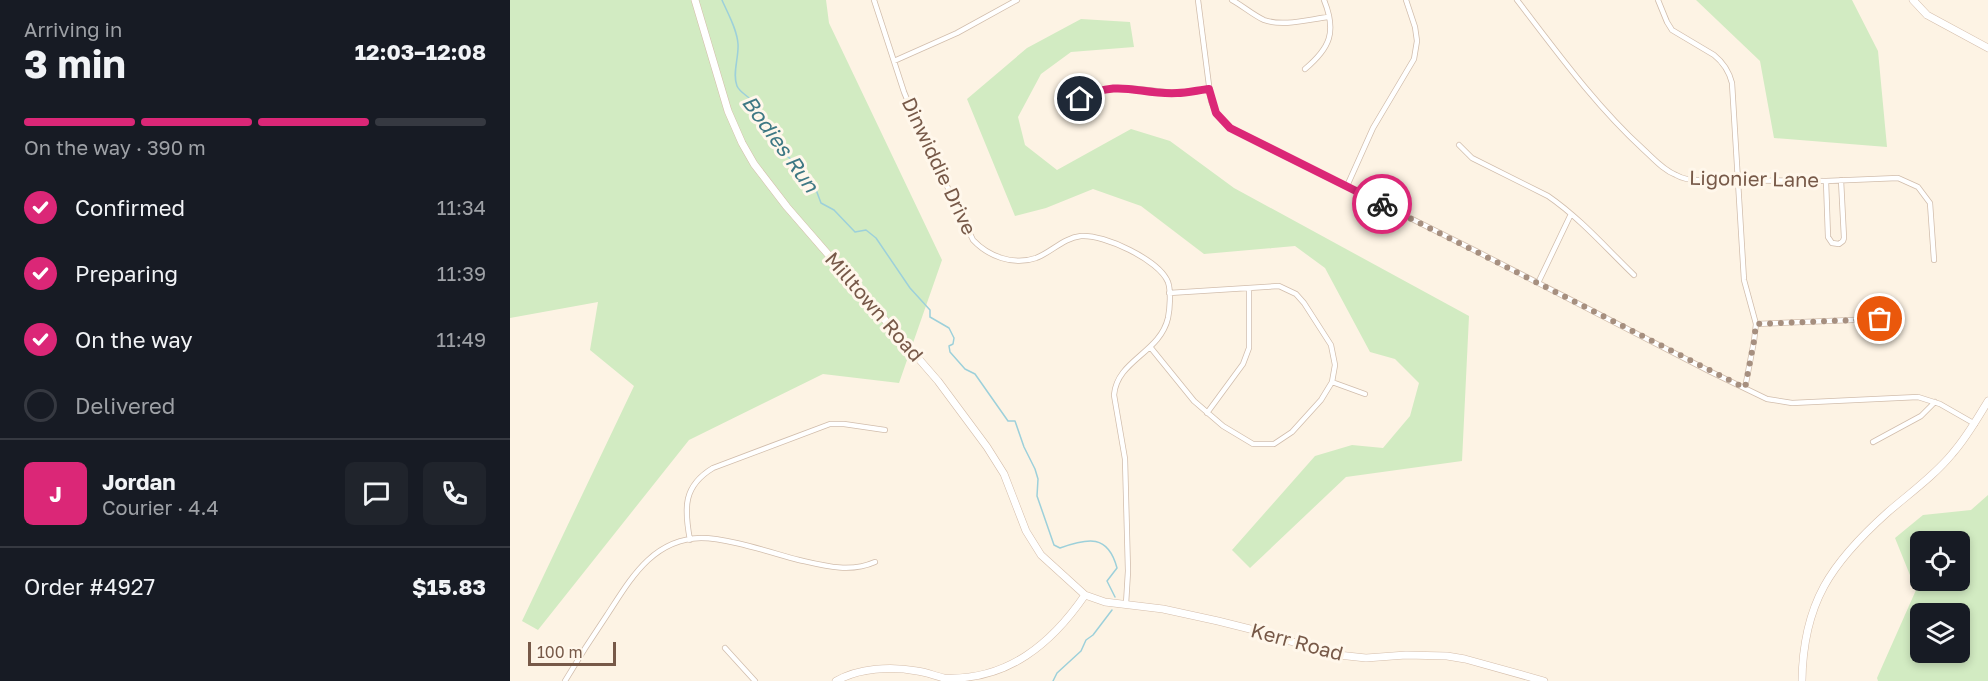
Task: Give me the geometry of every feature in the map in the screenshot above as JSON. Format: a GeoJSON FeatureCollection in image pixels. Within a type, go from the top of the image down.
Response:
{"type":"FeatureCollection","features":[{"type":"Feature","properties":{"kind":"street","name":"Milltown Road"},"geometry":{"type":"LineString","coordinates":[[695,0],[728,111],[754,164],[793,214],[938,381],[1004,474],[1026,531],[1041,555],[1085,595]]}},
{"type":"Feature","properties":{"kind":"street","name":"Dinwiddie Drive"},"geometry":{"type":"LineString","coordinates":[[874,0],[904,92],[918,126],[973,240],[982,249],[1006,260],[1019,260],[1035,258],[1065,240],[1080,236],[1094,237],[1106,240],[1159,268],[1169,284],[1170,293]]}},
{"type":"Feature","properties":{"kind":"street"},"geometry":{"type":"LineString","coordinates":[[894,60],[957,33],[1017,0]]}},
{"type":"Feature","properties":{"kind":"street"},"geometry":{"type":"LineString","coordinates":[[1198,0],[1209,89],[1216,113],[1230,128],[1767,399],[1792,403],[1918,397],[1935,402],[1975,424]]}},
{"type":"Feature","properties":{"kind":"street"},"geometry":{"type":"LineString","coordinates":[[1232,0],[1261,19],[1270,22],[1329,17]]}},
{"type":"Feature","properties":{"kind":"street"},"geometry":{"type":"LineString","coordinates":[[1305,69],[1321,56],[1329,40],[1329,17],[1324,0]]}},
{"type":"Feature","properties":{"kind":"street"},"geometry":{"type":"LineString","coordinates":[[1347,186],[1373,128],[1414,59],[1417,41],[1406,0]]}},
{"type":"Feature","properties":{"kind":"street","name":"Ligonier Lane"},"geometry":{"type":"LineString","coordinates":[[1517,0],[1565,64],[1595,99],[1667,170],[1686,179],[1826,181],[1898,178],[1918,187],[1930,203],[1934,260]]}},
{"type":"Feature","properties":{"kind":"street"},"geometry":{"type":"LineString","coordinates":[[1658,0],[1666,22],[1672,30],[1720,59],[1730,73],[1744,280],[1756,324],[1745,388]]}},
{"type":"Feature","properties":{"kind":"street"},"geometry":{"type":"LineString","coordinates":[[1913,0],[1927,15],[1988,48]]}},
{"type":"Feature","properties":{"kind":"street"},"geometry":{"type":"LineString","coordinates":[[1063,108],[1096,91],[1113,88],[1176,93],[1209,89]]}},
{"type":"Feature","properties":{"kind":"street"},"geometry":{"type":"LineString","coordinates":[[1459,145],[1472,158],[1548,196],[1596,235],[1634,274]]}},
{"type":"Feature","properties":{"kind":"street"},"geometry":{"type":"LineString","coordinates":[[1826,181],[1828,237],[1829,242],[1835,244],[1843,241],[1841,180]]}},
{"type":"Feature","properties":{"kind":"street"},"geometry":{"type":"LineString","coordinates":[[1538,283],[1571,214]]}},
{"type":"Feature","properties":{"kind":"street"},"geometry":{"type":"LineString","coordinates":[[1126,604],[1128,571],[1125,459],[1114,395],[1115,387],[1127,367],[1151,348],[1161,336],[1168,318],[1170,293],[1279,286],[1296,294],[1304,303],[1331,345],[1335,365],[1332,382],[1321,400],[1287,436],[1274,444],[1253,444],[1238,437],[1194,401],[1151,348]]}},
{"type":"Feature","properties":{"kind":"street"},"geometry":{"type":"LineString","coordinates":[[1207,413],[1243,364],[1249,348],[1249,288]]}},
{"type":"Feature","properties":{"kind":"street"},"geometry":{"type":"LineString","coordinates":[[1756,324],[1901,318]]}},
{"type":"Feature","properties":{"kind":"street"},"geometry":{"type":"LineString","coordinates":[[1332,382],[1365,394]]}},
{"type":"Feature","properties":{"kind":"street"},"geometry":{"type":"LineString","coordinates":[[1802,681],[1802,653],[1811,614],[1826,581],[1860,538],[1929,478],[1951,455],[1975,424],[1988,400]]}},
{"type":"Feature","properties":{"kind":"street"},"geometry":{"type":"LineString","coordinates":[[1873,442],[1921,416],[1935,402]]}},
{"type":"Feature","properties":{"kind":"street"},"geometry":{"type":"LineString","coordinates":[[690,540],[685,514],[690,492],[702,475],[713,468],[830,424],[885,430]]}},
{"type":"Feature","properties":{"kind":"street"},"geometry":{"type":"LineString","coordinates":[[565,681],[638,569],[661,550],[678,541],[701,538],[721,541],[836,567],[861,568],[875,562]]}},
{"type":"Feature","properties":{"kind":"street","name":"Kerr Road"},"geometry":{"type":"LineString","coordinates":[[1085,595],[1106,602],[1218,621],[1266,633],[1329,654],[1355,657],[1406,655],[1465,658],[1544,681]]}},
{"type":"Feature","properties":{"kind":"street"},"geometry":{"type":"LineString","coordinates":[[836,681],[858,672],[876,670],[917,671],[958,679],[996,676],[1010,671],[1025,661],[1055,635],[1085,595]]}},
{"type":"Feature","properties":{"kind":"street"},"geometry":{"type":"LineString","coordinates":[[725,648],[755,681]]}},
{"type":"Feature","properties":{"kind":"green space"},"geometry":{"type":"Polygon","coordinates":[[[510,0],[826,0],[829,23],[942,260],[899,383],[823,374],[689,440],[538,630],[522,621],[634,386],[590,350],[598,302],[510,318],[510,0]]]}},
{"type":"Feature","properties":{"kind":"green space"},"geometry":{"type":"Polygon","coordinates":[[[1696,0],[1852,0],[1878,51],[1887,147],[1774,138],[1760,61],[1696,0]]]}},
{"type":"Feature","properties":{"kind":"green space"},"geometry":{"type":"Polygon","coordinates":[[[1081,19],[1130,22],[1134,47],[1071,52],[1041,74],[1018,117],[1025,145],[1057,170],[1131,129],[1170,141],[1234,188],[1469,316],[1462,461],[1346,477],[1250,568],[1232,550],[1315,456],[1352,445],[1383,448],[1410,416],[1419,383],[1395,359],[1370,352],[1325,268],[1295,246],[1204,254],[1141,206],[1093,189],[1046,208],[1015,216],[967,99],[1027,48],[1081,19]]]}},
{"type":"Feature","properties":{"kind":"green space"},"geometry":{"type":"Polygon","coordinates":[[[1988,495],[1988,681],[1878,681],[1877,678],[1910,604],[1910,663],[1970,663],[1970,603],[1910,603],[1916,591],[1970,591],[1970,531],[1910,531],[1910,575],[1895,538],[1923,515],[1971,510],[1988,495]]]}},
{"type":"Feature","properties":{"kind":"waterway","name":"Bodies Run"},"geometry":{"type":"LineString","coordinates":[[722,0],[737,38],[735,76],[738,88],[754,103],[772,136],[783,142],[785,153],[800,167],[804,181],[815,187],[821,203],[834,210],[855,232],[866,230],[876,238],[910,288],[930,310],[930,317],[949,328],[954,338],[953,344],[949,346],[950,352],[965,369],[975,374],[1008,421],[1015,421],[1035,469],[1038,479],[1037,496],[1054,545],[1060,548],[1079,542],[1096,541],[1108,549],[1117,568],[1107,581],[1115,597]]}},
{"type":"Feature","properties":{"kind":"waterway","name":"Bodies Run"},"geometry":{"type":"LineString","coordinates":[[1053,681],[1057,673],[1081,651],[1086,640],[1093,635],[1112,610]]}},
{"type":"Feature","properties":{"kind":"way so far"},"geometry":{"type":"LineString","coordinates":[[1382,204],[1745,388],[1756,324],[1880,319]]}},
{"type":"Feature","properties":{"kind":"route"},"geometry":{"type":"LineString","coordinates":[[1080,99],[1096,91],[1113,88],[1176,93],[1209,89],[1216,113],[1230,128],[1382,204]]}}]}
